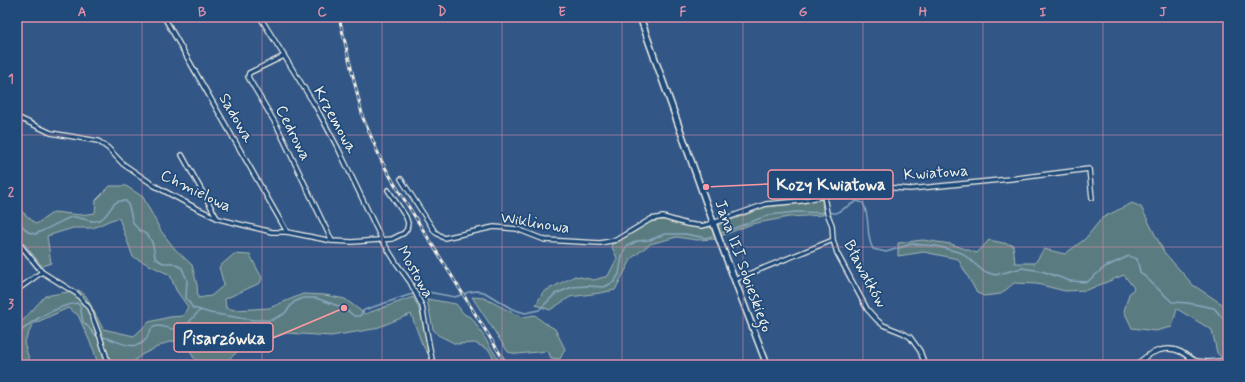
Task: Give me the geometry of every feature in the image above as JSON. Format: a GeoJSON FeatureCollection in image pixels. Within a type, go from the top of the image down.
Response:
{"type":"FeatureCollection","features":[{"type":"Feature","properties":{"kind":"street","name":"Sadowa"},"geometry":{"type":"LineString","coordinates":[[164,17],[287,232]]}},
{"type":"Feature","properties":{"kind":"street","name":"Krzemowa"},"geometry":{"type":"LineString","coordinates":[[260,17],[316,107],[339,150],[382,240]]}},
{"type":"Feature","properties":{"kind":"street","name":"Jana III Sobieskiego"},"geometry":{"type":"LineString","coordinates":[[640,17],[713,223],[767,365]]}},
{"type":"Feature","properties":{"kind":"street","name":"Cedrowa"},"geometry":{"type":"LineString","coordinates":[[284,56],[249,73],[248,76],[277,126],[332,241]]}},
{"type":"Feature","properties":{"kind":"street","name":"Chmielowa"},"geometry":{"type":"LineString","coordinates":[[17,117],[51,133],[98,141],[108,148],[123,164],[155,186],[217,218],[272,232],[287,232],[332,241],[352,242],[382,240]]}},
{"type":"Feature","properties":{"kind":"street"},"geometry":{"type":"LineString","coordinates":[[182,155],[217,218]]}},
{"type":"Feature","properties":{"kind":"street","name":"Kwiatowa"},"geometry":{"type":"LineString","coordinates":[[713,223],[766,204],[801,201],[868,186],[915,188],[1089,170],[1092,198]]}},
{"type":"Feature","properties":{"kind":"street","name":"Wiklinowa"},"geometry":{"type":"LineString","coordinates":[[401,179],[435,232],[444,238],[494,227],[517,230],[545,240],[600,243],[616,240],[651,218],[663,217],[687,224],[702,226],[713,223]]}},
{"type":"Feature","properties":{"kind":"street"},"geometry":{"type":"LineString","coordinates":[[382,240],[392,240],[404,233],[407,229],[408,222],[388,190]]}},
{"type":"Feature","properties":{"kind":"street","name":"Bławatków"},"geometry":{"type":"LineString","coordinates":[[824,196],[827,213],[832,225],[833,240],[837,252],[867,309],[876,320],[883,325],[910,337],[920,351],[925,365]]}},
{"type":"Feature","properties":{"kind":"street","name":"Mostowa"},"geometry":{"type":"LineString","coordinates":[[382,240],[410,282],[422,306],[434,365]]}},
{"type":"Feature","properties":{"kind":"street"},"geometry":{"type":"LineString","coordinates":[[734,280],[833,240]]}},
{"type":"Feature","properties":{"kind":"street"},"geometry":{"type":"LineString","coordinates":[[17,241],[42,272],[78,294],[89,308],[109,365]]}},
{"type":"Feature","properties":{"kind":"street"},"geometry":{"type":"LineString","coordinates":[[17,290],[42,272]]}},
{"type":"Feature","properties":{"kind":"street"},"geometry":{"type":"LineString","coordinates":[[1137,365],[1146,356],[1166,349],[1181,352],[1196,361],[1212,362],[1228,359]]}},
{"type":"Feature","properties":{"kind":"street"},"geometry":{"type":"LineString","coordinates":[[1189,357],[1189,365]]}},
{"type":"Feature","properties":{"kind":"green space"},"geometry":{"type":"Polygon","coordinates":[[[110,186],[126,186],[143,197],[161,231],[175,249],[192,265],[197,285],[198,298],[211,296],[224,285],[219,267],[234,254],[250,255],[262,278],[260,283],[225,299],[226,308],[235,310],[269,308],[303,294],[325,295],[345,299],[365,314],[413,297],[422,317],[428,354],[422,344],[411,314],[374,329],[331,336],[287,333],[273,337],[242,334],[228,327],[237,352],[226,362],[217,365],[204,365],[193,357],[185,338],[166,343],[143,354],[129,365],[98,365],[94,351],[78,315],[68,308],[33,324],[24,343],[31,365],[17,365],[17,327],[45,296],[79,290],[86,296],[103,329],[134,336],[149,322],[170,317],[183,316],[188,307],[176,290],[170,275],[133,257],[119,218],[93,228],[73,228],[47,236],[51,263],[42,266],[17,235],[17,207],[36,224],[54,212],[80,215],[95,213],[96,200],[110,186]]]}},
{"type":"Feature","properties":{"kind":"green space"},"geometry":{"type":"Polygon","coordinates":[[[822,199],[823,215],[789,217],[752,224],[721,236],[718,225],[766,207],[803,203],[822,199]]]}},
{"type":"Feature","properties":{"kind":"green space"},"geometry":{"type":"Polygon","coordinates":[[[1132,203],[1141,207],[1164,252],[1193,285],[1228,308],[1228,364],[1217,353],[1212,330],[1177,309],[1172,327],[1155,331],[1132,328],[1124,311],[1129,294],[1134,288],[1124,275],[1087,290],[1065,291],[1037,284],[1014,283],[1001,294],[984,296],[977,293],[958,259],[924,252],[898,256],[898,243],[923,240],[951,244],[977,253],[989,240],[1013,245],[1015,263],[1035,263],[1044,249],[1065,254],[1085,239],[1102,218],[1132,203]]]}},
{"type":"Feature","properties":{"kind":"green space"},"geometry":{"type":"Polygon","coordinates":[[[664,220],[701,228],[711,227],[716,239],[696,240],[677,237],[650,244],[632,258],[615,290],[570,297],[550,310],[536,305],[543,292],[575,276],[594,280],[608,276],[617,258],[611,245],[652,221],[664,220]]]}},
{"type":"Feature","properties":{"kind":"green space"},"geometry":{"type":"Polygon","coordinates":[[[472,297],[484,298],[523,317],[535,315],[555,329],[565,349],[560,359],[551,358],[548,351],[517,354],[508,352],[472,297]]]}},
{"type":"Feature","properties":{"kind":"green space"},"geometry":{"type":"Polygon","coordinates":[[[427,299],[456,304],[464,314],[472,318],[502,365],[497,365],[489,350],[475,343],[456,344],[438,335],[433,329],[427,299]]]}},
{"type":"Feature","properties":{"kind":"waterway"},"geometry":{"type":"LineString","coordinates":[[17,220],[28,232],[35,234],[72,217],[91,221],[99,220],[103,218],[117,202],[126,201],[135,226],[151,239],[154,247],[155,258],[163,263],[172,263],[182,268],[187,280],[186,298],[193,308],[210,313],[253,320],[272,320],[284,314],[294,302],[303,298],[316,298],[344,308],[354,316],[360,316],[364,310],[409,295],[428,292],[455,297],[469,292],[484,292],[512,309],[525,313],[539,310],[555,294],[572,287],[604,287],[614,282],[619,274],[622,256],[626,247],[637,241],[650,240],[665,234],[685,234],[706,238],[712,236]]}},
{"type":"Feature","properties":{"kind":"waterway"},"geometry":{"type":"LineString","coordinates":[[722,233],[769,215],[796,212],[836,213],[857,201],[863,203],[867,215],[869,238],[873,249],[886,252],[912,244],[936,246],[962,253],[983,271],[995,275],[1022,268],[1042,271],[1070,281],[1087,282],[1105,267],[1129,256],[1137,259],[1140,272],[1172,302],[1188,303],[1214,308],[1228,324]]}},
{"type":"Feature","properties":{"kind":"waterway"},"geometry":{"type":"LineString","coordinates":[[17,336],[28,325],[44,315],[61,307],[77,303],[80,306],[83,322],[96,336]]}},
{"type":"Feature","properties":{"kind":"waterway"},"geometry":{"type":"LineString","coordinates":[[103,337],[125,344],[136,345],[146,339],[152,328],[157,326],[172,329],[182,328],[201,310]]}},
{"type":"Feature","properties":{"kind":"waterway"},"geometry":{"type":"LineString","coordinates":[[17,356],[24,365]]}},
{"type":"Feature","properties":{"kind":"railway"},"geometry":{"type":"LineString","coordinates":[[339,17],[363,118],[382,162],[507,365]]}},
{"type":"Feature","properties":{"kind":"place","name":"Kozy Kwiatowa"},"geometry":{"type":"Point","coordinates":[706,187]}},
{"type":"Feature","properties":{"kind":"place","name":"Pisarzówka"},"geometry":{"type":"Point","coordinates":[344,308]}}]}
